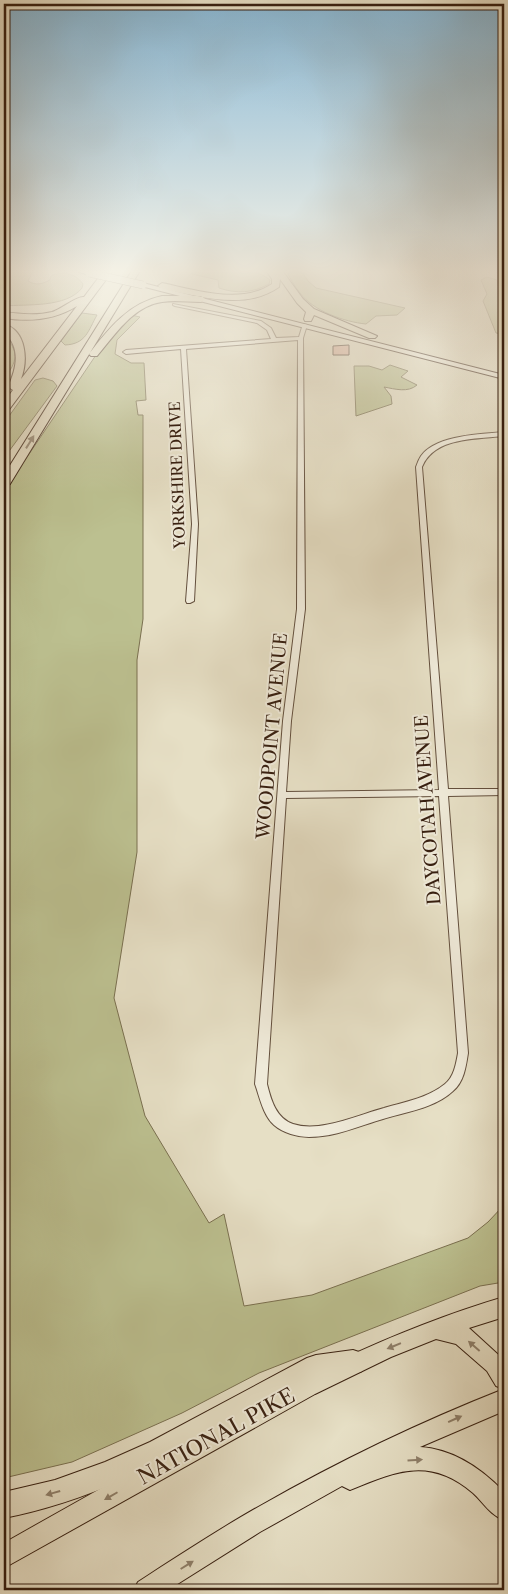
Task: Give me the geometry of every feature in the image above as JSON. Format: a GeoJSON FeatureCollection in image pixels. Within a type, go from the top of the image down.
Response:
{"type":"FeatureCollection","features":[{"type":"Feature","properties":{"kind":"highway"},"geometry":{"type":"LineString","coordinates":[[4,403],[17,378],[22,362],[17,343]]}},
{"type":"Feature","properties":{"kind":"highway"},"geometry":{"type":"LineString","coordinates":[[4,409],[54,343]]}},
{"type":"Feature","properties":{"kind":"highway"},"geometry":{"type":"LineString","coordinates":[[4,484],[91,343]]}},
{"type":"Feature","properties":{"kind":"highway"},"geometry":{"type":"LineString","coordinates":[[57,398],[105,343]]}},
{"type":"Feature","properties":{"kind":"highway"},"geometry":{"type":"LineString","coordinates":[[4,1505],[55,1493],[108,1474],[159,1451],[316,1367],[353,1362]]}},
{"type":"Feature","properties":{"kind":"main road"},"geometry":{"type":"LineString","coordinates":[[392,343],[504,376]]}},
{"type":"Feature","properties":{"kind":"main road"},"geometry":{"type":"LineString","coordinates":[[396,343],[493,374]]}},
{"type":"Feature","properties":{"kind":"main road"},"geometry":{"type":"LineString","coordinates":[[435,1329],[504,1307]]}},
{"type":"Feature","properties":{"kind":"main road"},"geometry":{"type":"LineString","coordinates":[[435,1329],[461,1335],[494,1364],[504,1378]]}},
{"type":"Feature","properties":{"kind":"main road","name":"NATIONAL PIKE"},"geometry":{"type":"LineString","coordinates":[[4,1556],[264,1408],[353,1362],[435,1329]]}},
{"type":"Feature","properties":{"kind":"main road"},"geometry":{"type":"LineString","coordinates":[[146,1590],[286,1503],[395,1446],[504,1400]]}},
{"type":"Feature","properties":{"kind":"main road"},"geometry":{"type":"LineString","coordinates":[[286,1503],[389,1463],[419,1458],[448,1464],[476,1481],[495,1497],[504,1509]]}},
{"type":"Feature","properties":{"kind":"street"},"geometry":{"type":"LineString","coordinates":[[126,352],[244,343]]}},
{"type":"Feature","properties":{"kind":"street","name":"WOODPOINT AVENUE"},"geometry":{"type":"LineString","coordinates":[[300,1132],[282,1124],[271,1115],[264,1102],[261,1084],[288,721],[301,609],[301,343]]}},
{"type":"Feature","properties":{"kind":"street","name":"YORKSHIRE DRIVE"},"geometry":{"type":"LineString","coordinates":[[183,348],[195,524],[190,601]]}},
{"type":"Feature","properties":{"kind":"street","name":"DAYCOTAH AVENUE"},"geometry":{"type":"LineString","coordinates":[[300,1132],[312,1133],[330,1130],[431,1099],[450,1087],[460,1072],[463,1053],[418,467],[420,460],[428,450],[444,443],[504,434]]}},
{"type":"Feature","properties":{"kind":"street"},"geometry":{"type":"LineString","coordinates":[[282,795],[504,792]]}},
{"type":"Feature","properties":{"kind":"green space"},"geometry":{"type":"Polygon","coordinates":[[[4,343],[10,343],[15,357],[12,367],[4,378],[4,343]]]}},
{"type":"Feature","properties":{"kind":"green space"},"geometry":{"type":"Polygon","coordinates":[[[106,343],[117,343],[115,354],[131,363],[144,363],[146,400],[136,401],[138,415],[143,415],[143,619],[137,660],[137,852],[114,998],[145,1116],[209,1223],[224,1214],[244,1306],[312,1295],[468,1238],[488,1222],[504,1205],[504,1282],[480,1286],[259,1373],[182,1413],[72,1462],[4,1478],[4,491],[96,355],[106,343]]]}},
{"type":"Feature","properties":{"kind":"green space"},"geometry":{"type":"Polygon","coordinates":[[[390,365],[408,371],[401,377],[417,385],[406,390],[384,387],[391,396],[392,404],[356,416],[354,366],[369,366],[382,370],[390,365]]]}},
{"type":"Feature","properties":{"kind":"green space"},"geometry":{"type":"Polygon","coordinates":[[[43,378],[53,381],[57,386],[4,458],[4,423],[35,380],[43,378]]]}},
{"type":"Feature","properties":{"kind":"building"},"geometry":{"type":"Polygon","coordinates":[[[349,345],[349,355],[333,355],[333,346],[349,345]]]}}]}
